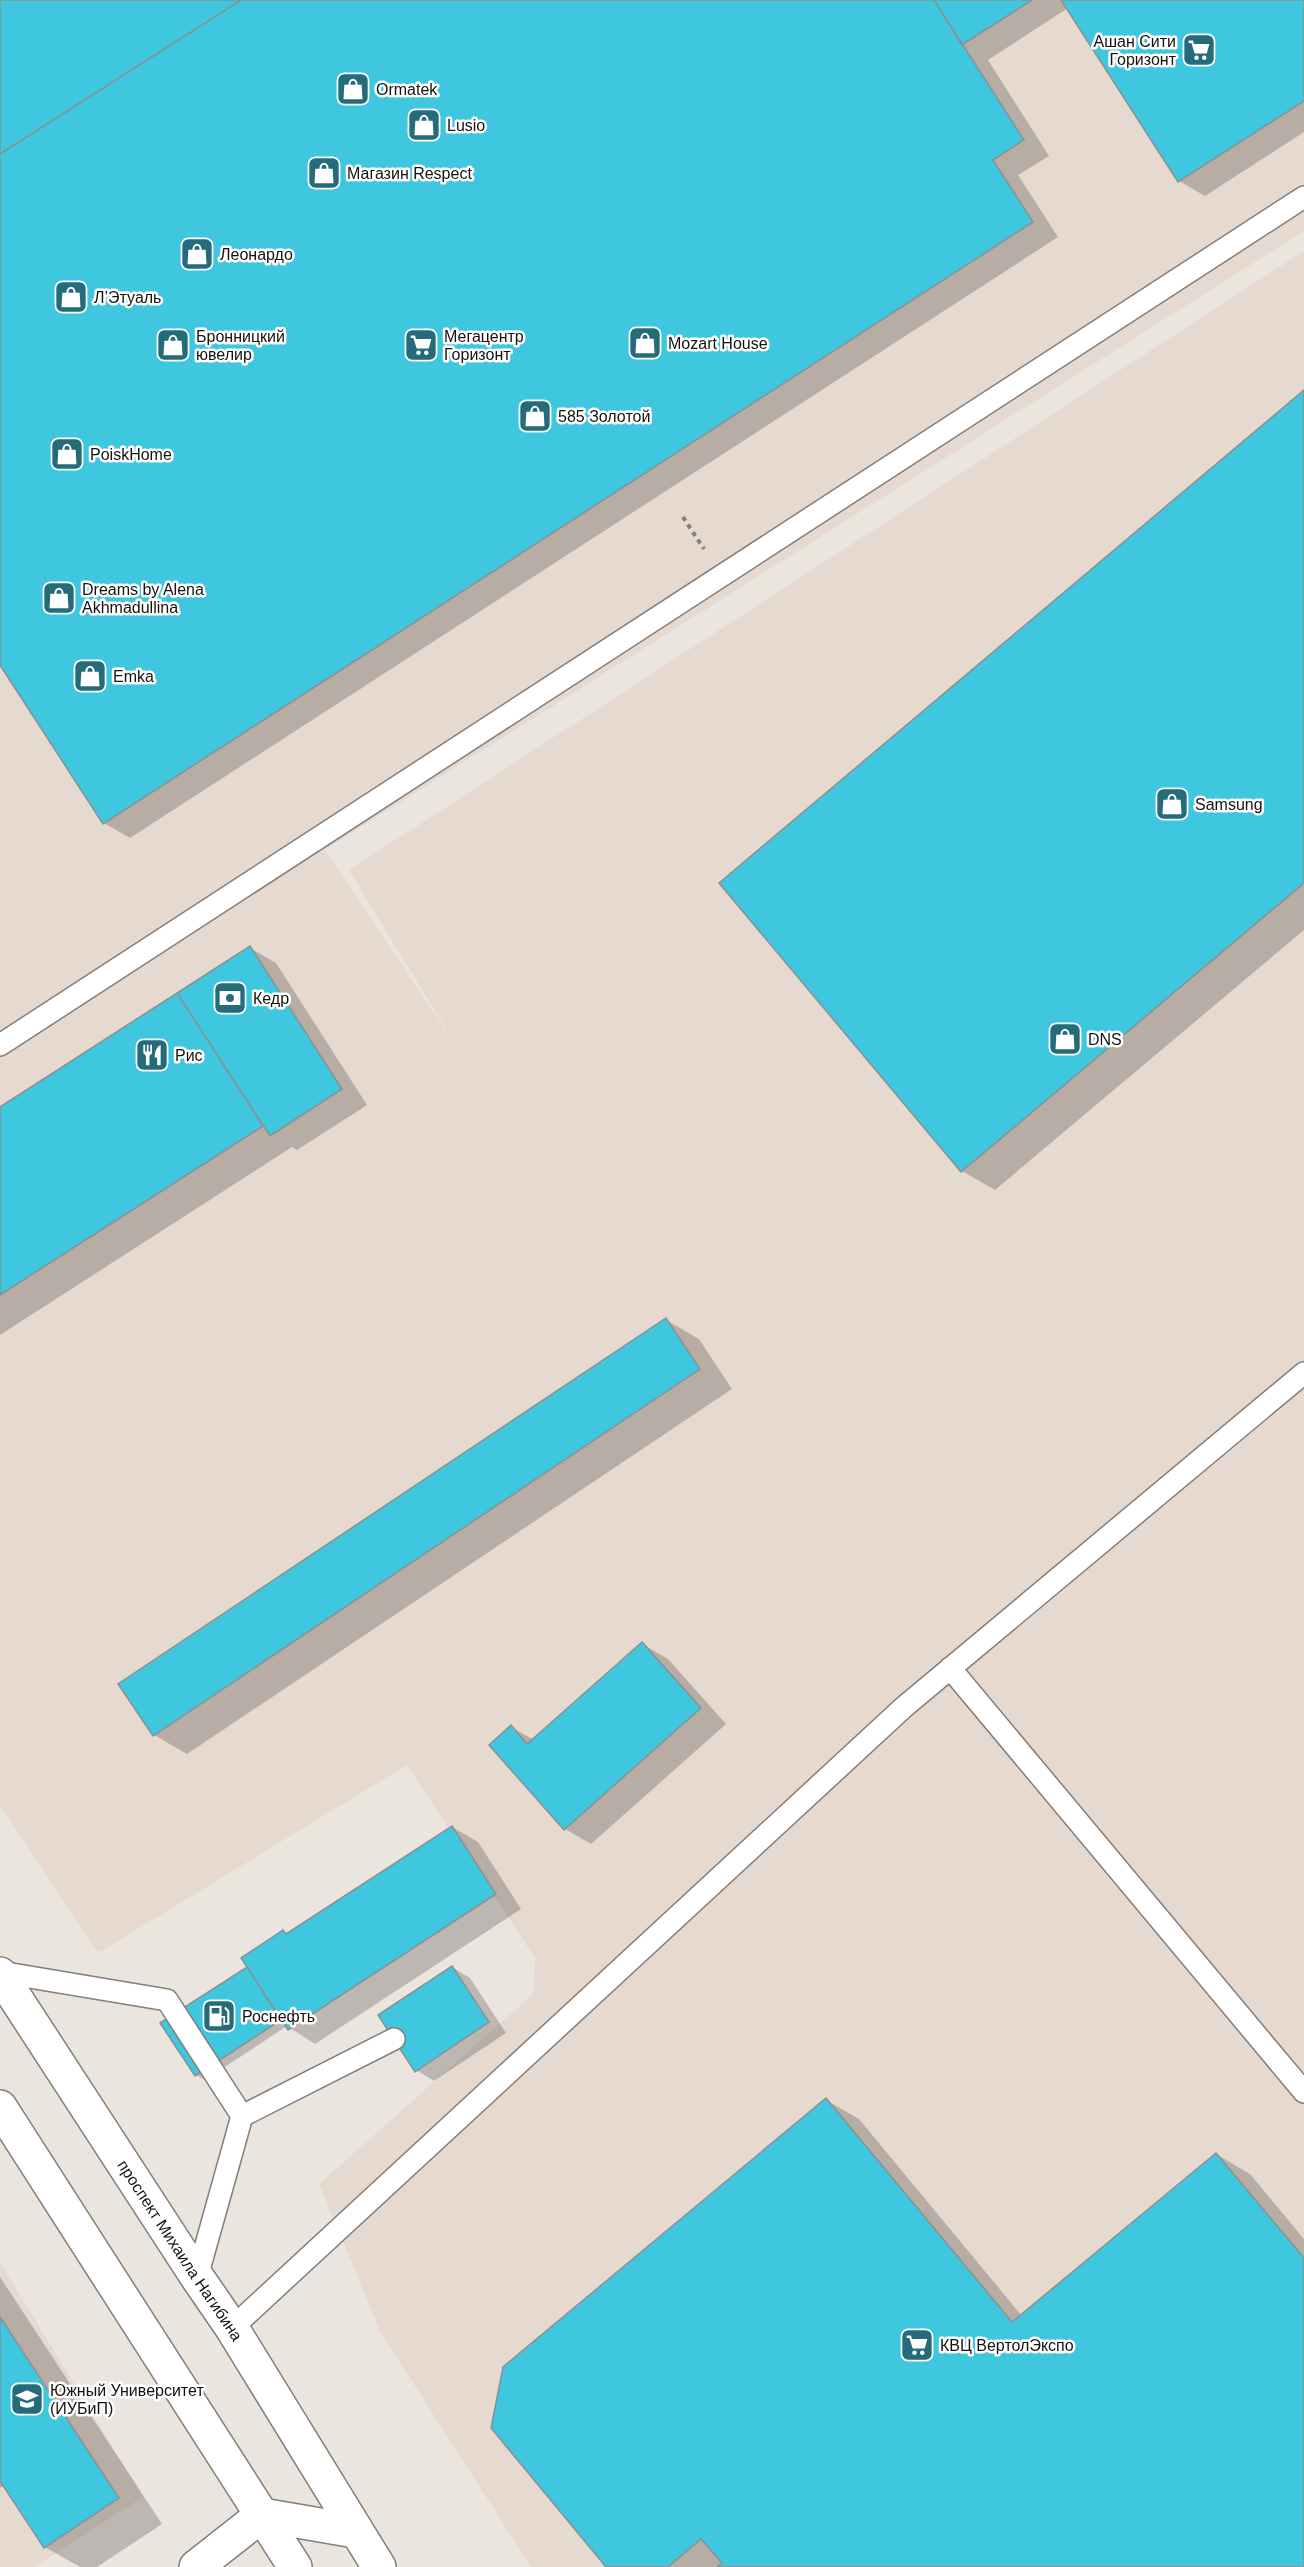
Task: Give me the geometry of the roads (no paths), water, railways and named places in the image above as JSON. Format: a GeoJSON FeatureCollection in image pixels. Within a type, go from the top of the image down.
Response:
{"type":"FeatureCollection","features":[{"type":"Feature","properties":{"kind":"main road","name":"проспект Михаила Нагибина"},"geometry":{"type":"LineString","coordinates":[[0,1973],[196,2277],[232,2328],[379,2567]]}},
{"type":"Feature","properties":{"kind":"main road"},"geometry":{"type":"LineString","coordinates":[[0,2107],[295,2567]]}},
{"type":"Feature","properties":{"kind":"main road"},"geometry":{"type":"LineString","coordinates":[[196,2567],[262,2515],[356,2531]]}},
{"type":"Feature","properties":{"kind":"lane"},"geometry":{"type":"LineString","coordinates":[[0,1045],[108,977],[1304,197]]}},
{"type":"Feature","properties":{"kind":"lane"},"geometry":{"type":"LineString","coordinates":[[232,2328],[904,1707],[1304,1373]]}},
{"type":"Feature","properties":{"kind":"lane"},"geometry":{"type":"LineString","coordinates":[[950,1668],[1304,2092]]}},
{"type":"Feature","properties":{"kind":"lane"},"geometry":{"type":"LineString","coordinates":[[0,1973],[167,2000],[242,2116]]}},
{"type":"Feature","properties":{"kind":"lane"},"geometry":{"type":"LineString","coordinates":[[196,2277],[242,2116],[394,2039]]}},
{"type":"Feature","properties":{"kind":"place","name":"Ашан Сити Горизонт"},"geometry":{"type":"Point","coordinates":[1199,50]}},
{"type":"Feature","properties":{"kind":"place","name":"Ormatek"},"geometry":{"type":"Point","coordinates":[353,89]}},
{"type":"Feature","properties":{"kind":"place","name":"Lusio"},"geometry":{"type":"Point","coordinates":[424,125]}},
{"type":"Feature","properties":{"kind":"place","name":"Магазин Respect"},"geometry":{"type":"Point","coordinates":[324,173]}},
{"type":"Feature","properties":{"kind":"place","name":"Леонардо"},"geometry":{"type":"Point","coordinates":[197,254]}},
{"type":"Feature","properties":{"kind":"place","name":"Л’Этуаль"},"geometry":{"type":"Point","coordinates":[71,297]}},
{"type":"Feature","properties":{"kind":"place","name":"Mozart House"},"geometry":{"type":"Point","coordinates":[645,343]}},
{"type":"Feature","properties":{"kind":"place","name":"Бронницкий ювелир"},"geometry":{"type":"Point","coordinates":[173,345]}},
{"type":"Feature","properties":{"kind":"place","name":"Мегацентр Горизонт"},"geometry":{"type":"Point","coordinates":[421,345]}},
{"type":"Feature","properties":{"kind":"place","name":"585 Золотой"},"geometry":{"type":"Point","coordinates":[535,416]}},
{"type":"Feature","properties":{"kind":"place","name":"PoiskHome"},"geometry":{"type":"Point","coordinates":[67,454]}},
{"type":"Feature","properties":{"kind":"place","name":"Dreams by Alena Akhmadullina"},"geometry":{"type":"Point","coordinates":[59,598]}},
{"type":"Feature","properties":{"kind":"place","name":"Emka"},"geometry":{"type":"Point","coordinates":[90,676]}},
{"type":"Feature","properties":{"kind":"place","name":"Samsung"},"geometry":{"type":"Point","coordinates":[1172,804]}},
{"type":"Feature","properties":{"kind":"place","name":"Кедр"},"geometry":{"type":"Point","coordinates":[230,998]}},
{"type":"Feature","properties":{"kind":"place","name":"DNS"},"geometry":{"type":"Point","coordinates":[1065,1039]}},
{"type":"Feature","properties":{"kind":"place","name":"Рис"},"geometry":{"type":"Point","coordinates":[152,1055]}},
{"type":"Feature","properties":{"kind":"place","name":"Роснефть"},"geometry":{"type":"Point","coordinates":[219,2016]}},
{"type":"Feature","properties":{"kind":"place","name":"КВЦ ВертолЭкспо"},"geometry":{"type":"Point","coordinates":[917,2345]}},
{"type":"Feature","properties":{"kind":"place","name":"Южный Университет (ИУБиП)"},"geometry":{"type":"Point","coordinates":[27,2399]}}]}
